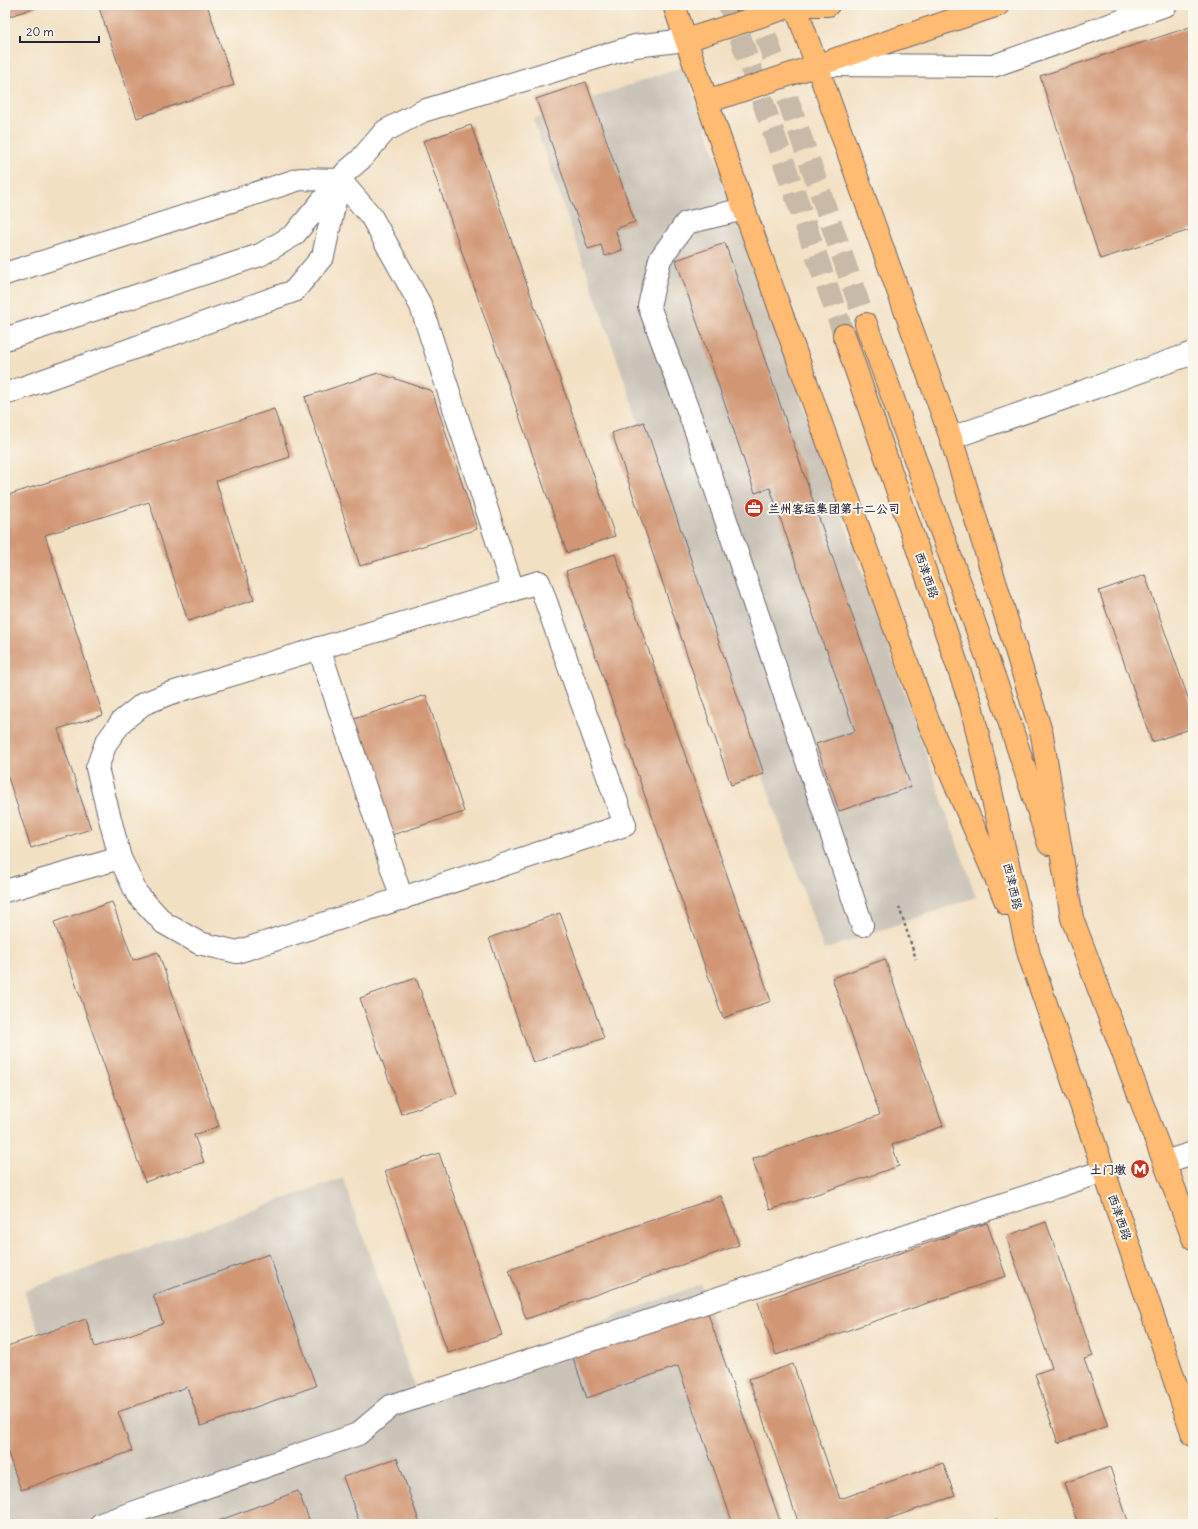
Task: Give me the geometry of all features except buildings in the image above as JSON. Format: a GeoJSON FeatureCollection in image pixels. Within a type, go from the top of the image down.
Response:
{"type":"FeatureCollection","features":[{"type":"Feature","properties":{"kind":"main road"},"geometry":{"type":"LineString","coordinates":[[674,5],[744,209],[928,721],[1029,956]]}},
{"type":"Feature","properties":{"kind":"main road"},"geometry":{"type":"LineString","coordinates":[[686,40],[795,5],[828,5]]}},
{"type":"Feature","properties":{"kind":"main road"},"geometry":{"type":"LineString","coordinates":[[795,5],[951,438],[1042,735],[1072,918]]}},
{"type":"Feature","properties":{"kind":"main road"},"geometry":{"type":"LineString","coordinates":[[707,102],[998,5]]}},
{"type":"Feature","properties":{"kind":"main road"},"geometry":{"type":"LineString","coordinates":[[866,324],[1001,696],[1072,918],[1193,1238]]}},
{"type":"Feature","properties":{"kind":"main road","name":"西津西路"},"geometry":{"type":"LineString","coordinates":[[844,335],[972,705],[1029,956],[1104,1171],[1193,1435]]}},
{"type":"Feature","properties":{"kind":"street"},"geometry":{"type":"LineString","coordinates":[[816,65],[993,66],[1166,5]]}},
{"type":"Feature","properties":{"kind":"street"},"geometry":{"type":"LineString","coordinates":[[5,340],[260,255],[294,235],[347,171],[361,159],[385,131],[423,111],[635,46],[686,40]]}},
{"type":"Feature","properties":{"kind":"street"},"geometry":{"type":"LineString","coordinates":[[5,274],[300,179],[340,180],[371,216],[421,306],[513,590]]}},
{"type":"Feature","properties":{"kind":"street"},"geometry":{"type":"LineString","coordinates":[[5,394],[294,291],[323,256],[340,180]]}},
{"type":"Feature","properties":{"kind":"street"},"geometry":{"type":"LineString","coordinates":[[744,209],[686,223],[660,259],[649,306],[698,437],[862,925]]}},
{"type":"Feature","properties":{"kind":"street"},"geometry":{"type":"LineString","coordinates":[[951,438],[1193,353]]}},
{"type":"Feature","properties":{"kind":"street"},"geometry":{"type":"LineString","coordinates":[[539,582],[625,825],[237,952],[199,943],[164,923],[137,894],[120,858],[97,768],[106,743],[122,721],[143,704],[168,694],[319,648],[539,582]]}},
{"type":"Feature","properties":{"kind":"street"},"geometry":{"type":"LineString","coordinates":[[319,648],[402,898]]}},
{"type":"Feature","properties":{"kind":"street"},"geometry":{"type":"LineString","coordinates":[[5,891],[120,858]]}},
{"type":"Feature","properties":{"kind":"street"},"geometry":{"type":"LineString","coordinates":[[1165,1162],[1193,1153]]}},
{"type":"Feature","properties":{"kind":"street"},"geometry":{"type":"LineString","coordinates":[[101,1524],[358,1434],[391,1406],[1104,1171]]}},
{"type":"Feature","properties":{"kind":"path"},"geometry":{"type":"LineString","coordinates":[[899,907],[916,959]]}},
{"type":"Feature","properties":{"kind":"shaded area","name":"兰州客运集团第十二公司"},"geometry":{"type":"Polygon","coordinates":[[[684,66],[976,897],[824,950],[533,119],[684,66]]]}},
{"type":"Feature","properties":{"kind":"shaded area"},"geometry":{"type":"Polygon","coordinates":[[[343,1178],[416,1391],[701,1284],[781,1524],[5,1524],[5,1467],[78,1441],[24,1291],[343,1178]]]}},
{"type":"Feature","properties":{"kind":"tunnel"},"geometry":{"type":"LineString","coordinates":[[729,5],[844,335]]}},
{"type":"Feature","properties":{"kind":"tunnel"},"geometry":{"type":"LineString","coordinates":[[755,5],[866,324]]}},
{"type":"Feature","properties":{"kind":"place","name":"兰州客运集团第十二公司"},"geometry":{"type":"Point","coordinates":[754,508]}},
{"type":"Feature","properties":{"kind":"place","name":"土门墩"},"geometry":{"type":"Point","coordinates":[1140,1169]}}]}
